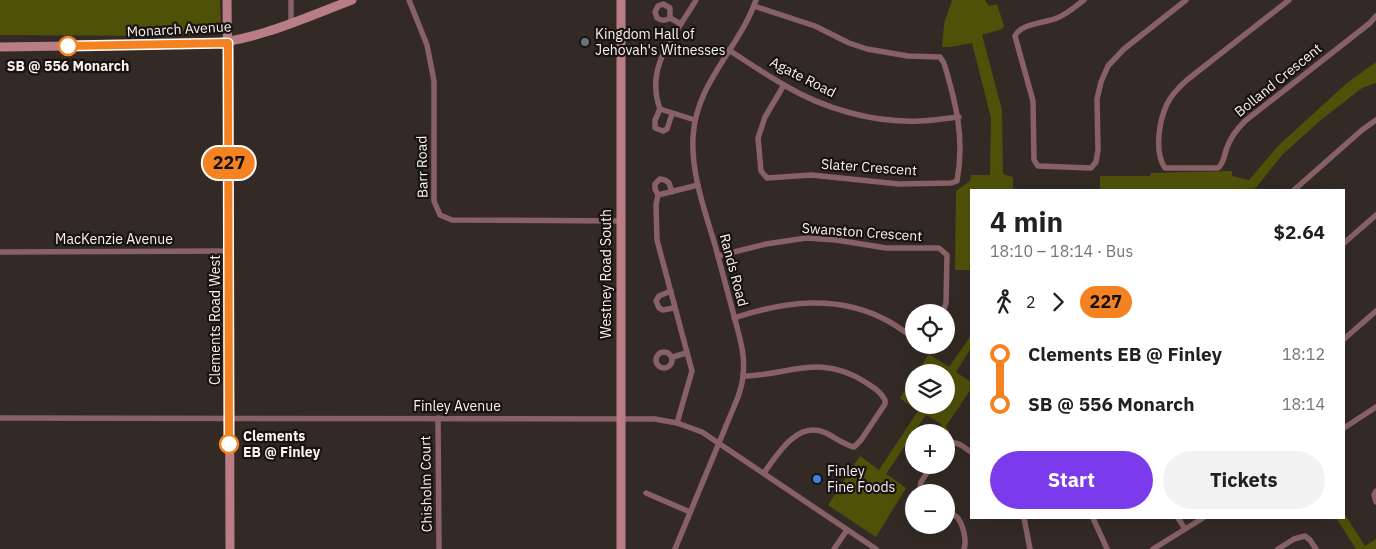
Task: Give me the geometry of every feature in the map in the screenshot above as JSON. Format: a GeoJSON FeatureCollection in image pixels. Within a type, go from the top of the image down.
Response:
{"type":"FeatureCollection","features":[{"type":"Feature","properties":{"kind":"street","name":"Clements Road West"},"geometry":{"type":"LineString","coordinates":[[227,0],[230,549]]}},
{"type":"Feature","properties":{"kind":"street"},"geometry":{"type":"LineString","coordinates":[[291,0],[291,25]]}},
{"type":"Feature","properties":{"kind":"street","name":"Monarch Avenue"},"geometry":{"type":"LineString","coordinates":[[0,47],[228,43],[291,25],[352,0]]}},
{"type":"Feature","properties":{"kind":"street","name":"Barr Road"},"geometry":{"type":"LineString","coordinates":[[409,0],[427,45],[434,81],[434,201],[440,215],[452,220],[620,221]]}},
{"type":"Feature","properties":{"kind":"street","name":"Westney Road South"},"geometry":{"type":"LineString","coordinates":[[621,0],[621,549]]}},
{"type":"Feature","properties":{"kind":"street"},"geometry":{"type":"LineString","coordinates":[[695,120],[660,109],[656,99],[656,69],[662,55],[696,0]]}},
{"type":"Feature","properties":{"kind":"street"},"geometry":{"type":"LineString","coordinates":[[1084,0],[1058,18],[1027,27],[1018,31],[1015,36],[1033,102],[1034,160],[1038,166],[1091,168],[1096,162],[1098,150],[1097,99],[1101,82],[1108,66],[1124,49],[1186,0]]}},
{"type":"Feature","properties":{"kind":"street","name":"Bolland Crescent"},"geometry":{"type":"LineString","coordinates":[[1288,0],[1175,91],[1166,105],[1161,124],[1160,160],[1166,168],[1218,168],[1222,164],[1227,147],[1235,131],[1245,120],[1370,23],[1376,16]]}},
{"type":"Feature","properties":{"kind":"street","name":"Rands Road"},"geometry":{"type":"LineString","coordinates":[[675,549],[738,397],[743,376],[743,356],[698,185],[693,138],[695,120],[701,99],[710,79],[729,50],[755,3]]}},
{"type":"Feature","properties":{"kind":"street","name":"Slater Crescent"},"geometry":{"type":"LineString","coordinates":[[755,3],[815,26],[848,43],[867,49],[908,56],[940,57],[944,63],[958,117],[959,170],[957,181],[951,183],[899,184],[811,175],[767,178],[761,171],[758,138],[765,117],[784,85]]}},
{"type":"Feature","properties":{"kind":"street"},"geometry":{"type":"LineString","coordinates":[[670,18],[681,24]]}},
{"type":"Feature","properties":{"kind":"street","name":"Agate Road"},"geometry":{"type":"LineString","coordinates":[[729,50],[784,85],[840,110],[887,120],[920,121],[958,117]]}},
{"type":"Feature","properties":{"kind":"street"},"geometry":{"type":"LineString","coordinates":[[660,109],[655,120],[655,128],[663,131],[667,129],[672,114]]}},
{"type":"Feature","properties":{"kind":"street"},"geometry":{"type":"LineString","coordinates":[[1295,189],[1376,120]]}},
{"type":"Feature","properties":{"kind":"street"},"geometry":{"type":"LineString","coordinates":[[672,192],[669,183],[665,180],[660,179],[655,184],[655,190],[658,195],[656,205],[657,240],[692,371],[677,423]]}},
{"type":"Feature","properties":{"kind":"street"},"geometry":{"type":"LineString","coordinates":[[658,195],[698,185]]}},
{"type":"Feature","properties":{"kind":"street"},"geometry":{"type":"LineString","coordinates":[[1345,242],[1376,215]]}},
{"type":"Feature","properties":{"kind":"street","name":"Swanston Crescent"},"geometry":{"type":"LineString","coordinates":[[718,256],[766,244],[806,238],[836,240],[886,248],[939,248],[947,255],[946,304]]}},
{"type":"Feature","properties":{"kind":"street","name":"MacKenzie Avenue"},"geometry":{"type":"LineString","coordinates":[[0,252],[228,251]]}},
{"type":"Feature","properties":{"kind":"street"},"geometry":{"type":"LineString","coordinates":[[671,291],[659,296],[656,301],[659,308],[663,310],[674,308]]}},
{"type":"Feature","properties":{"kind":"street"},"geometry":{"type":"LineString","coordinates":[[734,318],[795,303],[833,303],[874,315],[888,321],[905,332]]}},
{"type":"Feature","properties":{"kind":"street"},"geometry":{"type":"LineString","coordinates":[[1345,338],[1376,311]]}},
{"type":"Feature","properties":{"kind":"street"},"geometry":{"type":"LineString","coordinates":[[673,358],[686,353]]}},
{"type":"Feature","properties":{"kind":"street"},"geometry":{"type":"LineString","coordinates":[[743,376],[759,376],[807,366],[838,369],[862,380],[881,392],[885,400],[885,404],[861,440],[854,447],[846,445],[826,433],[809,430],[789,440],[764,473]]}},
{"type":"Feature","properties":{"kind":"street"},"geometry":{"type":"LineString","coordinates":[[1345,427],[1376,407]]}},
{"type":"Feature","properties":{"kind":"street","name":"Finley Avenue"},"geometry":{"type":"LineString","coordinates":[[0,418],[655,419],[677,423],[702,432],[876,549]]}},
{"type":"Feature","properties":{"kind":"street","name":"Chisholm Court"},"geometry":{"type":"LineString","coordinates":[[438,418],[439,549]]}},
{"type":"Feature","properties":{"kind":"street"},"geometry":{"type":"LineString","coordinates":[[955,443],[970,451]]}},
{"type":"Feature","properties":{"kind":"street"},"geometry":{"type":"LineString","coordinates":[[1376,491],[1374,495],[1376,502]]}},
{"type":"Feature","properties":{"kind":"street"},"geometry":{"type":"LineString","coordinates":[[646,493],[690,512]]}},
{"type":"Feature","properties":{"kind":"street"},"geometry":{"type":"LineString","coordinates":[[955,517],[963,532],[966,545],[964,549]]}},
{"type":"Feature","properties":{"kind":"street"},"geometry":{"type":"LineString","coordinates":[[1024,519],[1030,549]]}},
{"type":"Feature","properties":{"kind":"street"},"geometry":{"type":"LineString","coordinates":[[1093,519],[1107,549]]}},
{"type":"Feature","properties":{"kind":"street"},"geometry":{"type":"LineString","coordinates":[[1179,519],[1186,528]]}},
{"type":"Feature","properties":{"kind":"street"},"geometry":{"type":"LineString","coordinates":[[1153,549],[1200,519]]}},
{"type":"Feature","properties":{"kind":"street"},"geometry":{"type":"LineString","coordinates":[[834,549],[847,530]]}},
{"type":"Feature","properties":{"kind":"street"},"geometry":{"type":"LineString","coordinates":[[1278,549],[1294,539],[1305,536],[1316,549]]}},
{"type":"Feature","properties":{"kind":"shaded area"},"geometry":{"type":"Polygon","coordinates":[[[0,0],[220,0],[221,33],[168,36],[0,35],[0,0]]]}},
{"type":"Feature","properties":{"kind":"shaded area"},"geometry":{"type":"Polygon","coordinates":[[[952,0],[985,0],[989,6],[997,4],[1004,26],[1002,29],[982,35],[1002,110],[1003,174],[1013,177],[1013,189],[970,189],[970,270],[955,270],[956,191],[970,181],[971,175],[990,175],[991,118],[972,43],[942,47],[944,24],[952,0]]]}},
{"type":"Feature","properties":{"kind":"shaded area"},"geometry":{"type":"Polygon","coordinates":[[[1376,62],[1376,83],[1362,88],[1321,120],[1283,154],[1255,189],[1100,189],[1100,176],[1150,176],[1151,173],[1232,171],[1232,176],[1249,180],[1279,145],[1347,83],[1376,62]]]}},
{"type":"Feature","properties":{"kind":"shaded area"},"geometry":{"type":"Polygon","coordinates":[[[970,335],[970,350],[956,372],[970,381],[970,390],[955,413],[955,364],[951,364],[970,335]]]}},
{"type":"Feature","properties":{"kind":"shaded area"},"geometry":{"type":"Polygon","coordinates":[[[929,354],[944,364],[922,364],[929,354]]]}},
{"type":"Feature","properties":{"kind":"shaded area"},"geometry":{"type":"Polygon","coordinates":[[[905,390],[905,402],[900,398],[905,390]]]}},
{"type":"Feature","properties":{"kind":"shaded area"},"geometry":{"type":"Polygon","coordinates":[[[916,414],[954,414],[947,424],[940,424],[926,415],[920,424],[909,424],[916,414]]]}},
{"type":"Feature","properties":{"kind":"shaded area"},"geometry":{"type":"Polygon","coordinates":[[[905,431],[905,446],[886,474],[905,487],[905,490],[876,537],[828,505],[860,456],[879,470],[905,431]]]}},
{"type":"Feature","properties":{"kind":"shaded area"},"geometry":{"type":"Polygon","coordinates":[[[1345,515],[1365,546],[1376,539],[1376,549],[1356,549],[1337,519],[1345,519],[1345,515]]]}},
{"type":"Feature","properties":{"kind":"bus line","name":"227"},"geometry":{"type":"LineString","coordinates":[[68,46],[228,43],[229,444]]}},
{"type":"Feature","properties":{"kind":"place","name":"Kingdom Hall of Jehovah's Witnesses"},"geometry":{"type":"Point","coordinates":[585,42]}},
{"type":"Feature","properties":{"kind":"place","name":"SB @ 556 Monarch"},"geometry":{"type":"Point","coordinates":[68,46]}},
{"type":"Feature","properties":{"kind":"place","name":"Clements EB @ Finley"},"geometry":{"type":"Point","coordinates":[229,444]}},
{"type":"Feature","properties":{"kind":"place","name":"Finley Fine Foods"},"geometry":{"type":"Point","coordinates":[817,479]}}]}
